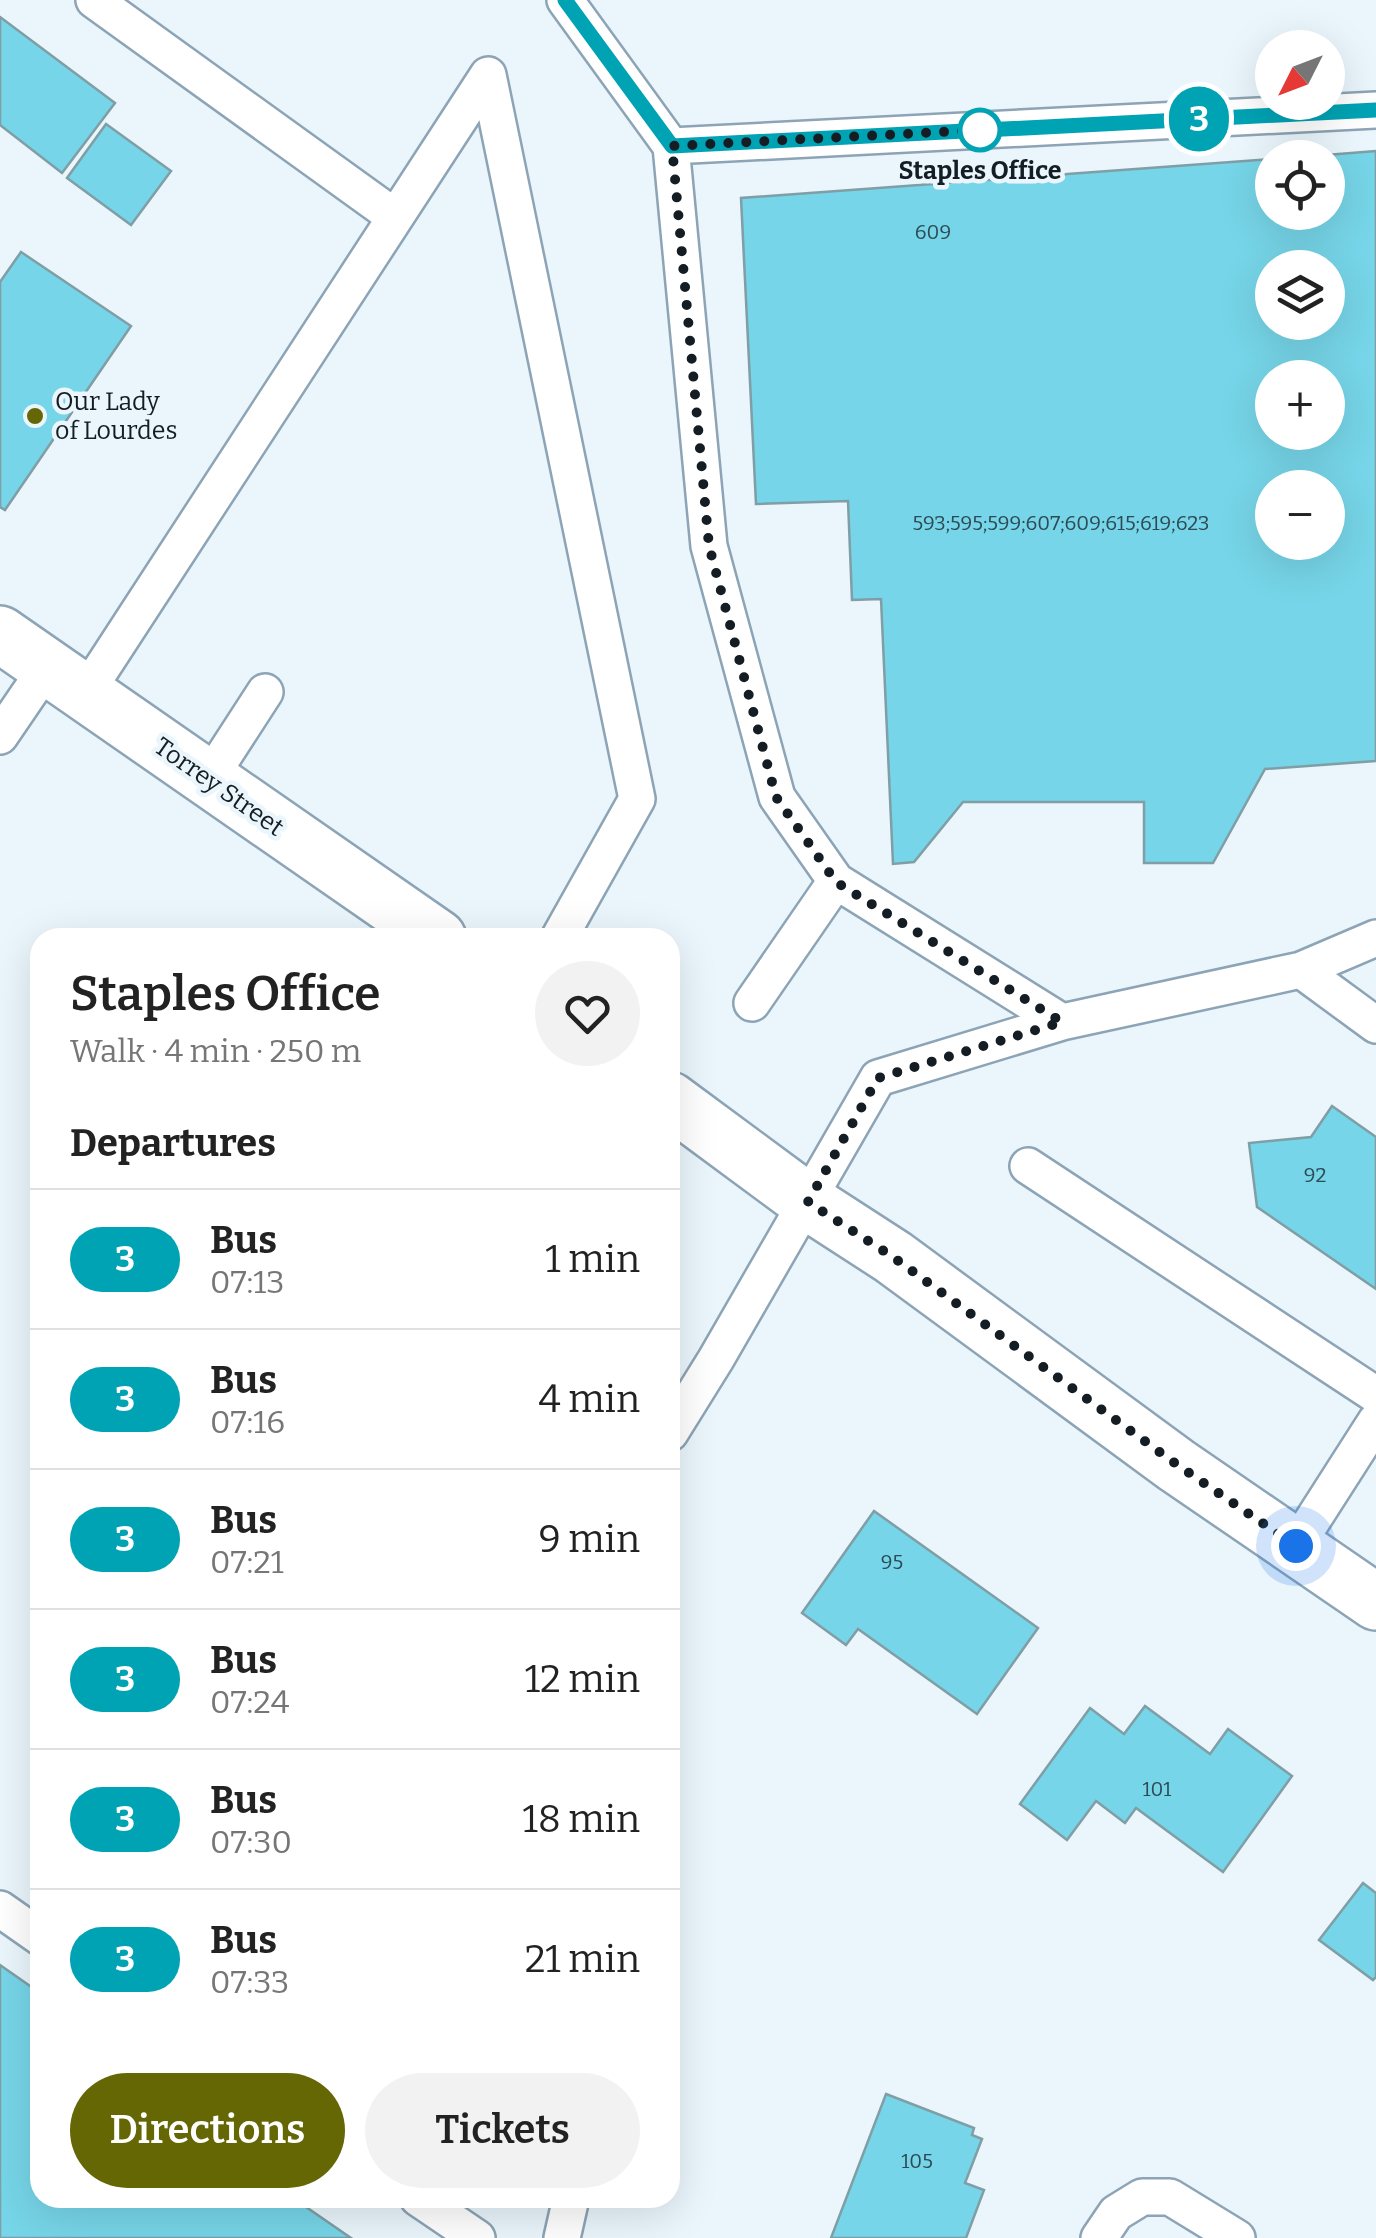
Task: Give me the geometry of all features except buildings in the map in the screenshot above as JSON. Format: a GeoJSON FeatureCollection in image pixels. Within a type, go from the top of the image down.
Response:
{"type":"FeatureCollection","features":[{"type":"Feature","properties":{"kind":"main road","name":"Torrey Street"},"geometry":{"type":"LineString","coordinates":[[0,634],[423,928]]}},
{"type":"Feature","properties":{"kind":"main road"},"geometry":{"type":"LineString","coordinates":[[680,1107],[1176,1464],[1376,1602]]}},
{"type":"Feature","properties":{"kind":"lane"},"geometry":{"type":"LineString","coordinates":[[94,0],[395,218]]}},
{"type":"Feature","properties":{"kind":"lane"},"geometry":{"type":"LineString","coordinates":[[565,0],[672,146],[709,546],[776,797],[836,882],[1062,1022]]}},
{"type":"Feature","properties":{"kind":"lane"},"geometry":{"type":"LineString","coordinates":[[0,736],[66,680],[395,218],[488,75],[637,799],[565,928]]}},
{"type":"Feature","properties":{"kind":"lane"},"geometry":{"type":"LineString","coordinates":[[672,146],[1376,110]]}},
{"type":"Feature","properties":{"kind":"lane"},"geometry":{"type":"LineString","coordinates":[[208,780],[265,692]]}},
{"type":"Feature","properties":{"kind":"lane"},"geometry":{"type":"LineString","coordinates":[[752,1003],[836,882]]}},
{"type":"Feature","properties":{"kind":"lane"},"geometry":{"type":"LineString","coordinates":[[680,1417],[878,1078],[1062,1022],[1301,970],[1376,938]]}},
{"type":"Feature","properties":{"kind":"lane"},"geometry":{"type":"LineString","coordinates":[[1301,970],[1376,1026]]}},
{"type":"Feature","properties":{"kind":"lane"},"geometry":{"type":"LineString","coordinates":[[1028,1166],[1376,1396]]}},
{"type":"Feature","properties":{"kind":"lane"},"geometry":{"type":"LineString","coordinates":[[1296,1546],[1376,1422]]}},
{"type":"Feature","properties":{"kind":"lane"},"geometry":{"type":"LineString","coordinates":[[0,1909],[30,1930]]}},
{"type":"Feature","properties":{"kind":"lane"},"geometry":{"type":"LineString","coordinates":[[1099,2238],[1116,2214],[1142,2197],[1170,2197],[1237,2238]]}},
{"type":"Feature","properties":{"kind":"lane"},"geometry":{"type":"LineString","coordinates":[[433,2208],[477,2238]]}},
{"type":"Feature","properties":{"kind":"lane"},"geometry":{"type":"LineString","coordinates":[[562,2238],[570,2208]]}},
{"type":"Feature","properties":{"kind":"bus line","name":"3"},"geometry":{"type":"LineString","coordinates":[[565,0],[672,146],[1376,110]]}},
{"type":"Feature","properties":{"kind":"place","name":"Staples Office"},"geometry":{"type":"Point","coordinates":[980,130]}},
{"type":"Feature","properties":{"kind":"place","name":"Our Lady of Lourdes"},"geometry":{"type":"Point","coordinates":[35,416]}},
{"type":"Feature","properties":{"kind":"route"},"geometry":{"type":"LineString","coordinates":[[980,130],[672,146],[709,546],[776,797],[836,882],[1062,1022],[878,1078],[808,1202],[893,1257],[1176,1464],[1296,1546]]}}]}
